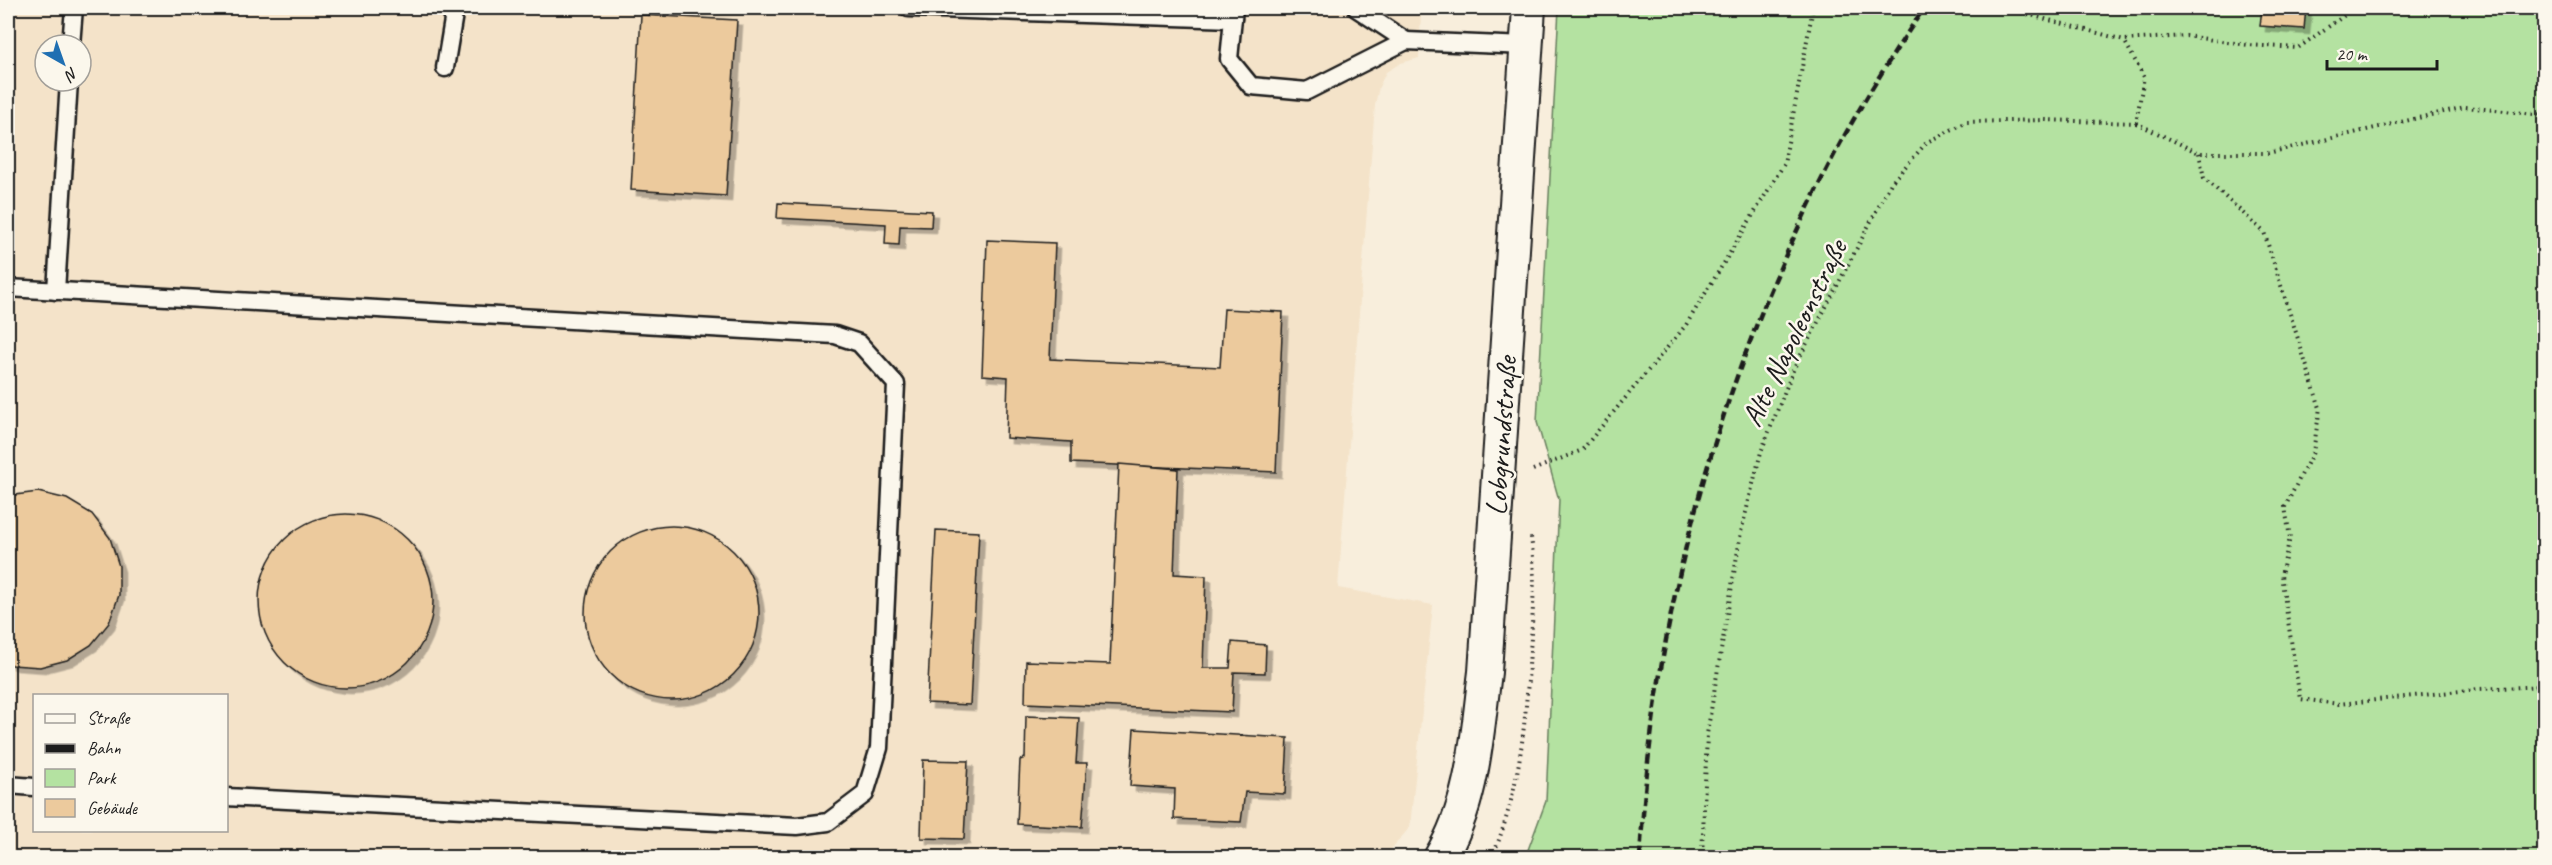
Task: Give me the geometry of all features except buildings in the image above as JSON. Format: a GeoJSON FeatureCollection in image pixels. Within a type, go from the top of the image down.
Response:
{"type":"FeatureCollection","features":[{"type":"Feature","properties":{"kind":"street","name":"Lobgrundstraße"},"geometry":{"type":"LineString","coordinates":[[1440,858],[1451,840],[1464,805],[1474,760],[1485,672],[1529,8]]}},
{"type":"Feature","properties":{"kind":"lane"},"geometry":{"type":"LineString","coordinates":[[72,33],[74,8]]}},
{"type":"Feature","properties":{"kind":"lane"},"geometry":{"type":"LineString","coordinates":[[445,68],[455,8]]}},
{"type":"Feature","properties":{"kind":"lane"},"geometry":{"type":"LineString","coordinates":[[909,8],[1233,13],[1229,59],[1251,86],[1307,91],[1406,41],[1527,46]]}},
{"type":"Feature","properties":{"kind":"lane"},"geometry":{"type":"LineString","coordinates":[[1356,8],[1406,41]]}},
{"type":"Feature","properties":{"kind":"lane"},"geometry":{"type":"LineString","coordinates":[[56,291],[68,93]]}},
{"type":"Feature","properties":{"kind":"lane"},"geometry":{"type":"LineString","coordinates":[[8,288],[835,335],[859,343],[896,384],[879,748],[865,794],[828,822],[797,826],[228,797]]}},
{"type":"Feature","properties":{"kind":"lane"},"geometry":{"type":"LineString","coordinates":[[8,785],[33,787]]}},
{"type":"Feature","properties":{"kind":"path"},"geometry":{"type":"LineString","coordinates":[[1526,472],[1582,450],[1686,325],[1784,164],[1813,8]]}},
{"type":"Feature","properties":{"kind":"path"},"geometry":{"type":"LineString","coordinates":[[2004,8],[2124,40],[2187,36],[2248,45],[2298,48],[2355,8]]}},
{"type":"Feature","properties":{"kind":"path"},"geometry":{"type":"LineString","coordinates":[[2124,40],[2144,77],[2136,123],[2199,153],[2268,153],[2466,107],[2544,115]]}},
{"type":"Feature","properties":{"kind":"path","name":"Alte Napoleonstraße"},"geometry":{"type":"LineString","coordinates":[[1702,858],[1707,734],[1741,532],[1761,452],[1794,368],[1892,183],[1927,142],[1967,122],[2045,120],[2136,123]]}},
{"type":"Feature","properties":{"kind":"path"},"geometry":{"type":"LineString","coordinates":[[2199,153],[2204,178],[2264,232],[2320,408],[2313,452],[2285,507],[2290,538],[2280,574],[2300,699],[2339,704],[2479,688],[2544,686]]}},
{"type":"Feature","properties":{"kind":"path"},"geometry":{"type":"LineString","coordinates":[[1492,858],[1518,776],[1525,731],[1535,574],[1530,527]]}},
{"type":"Feature","properties":{"kind":"shaded area"},"geometry":{"type":"Polygon","coordinates":[[[8,8],[1388,8],[1421,15],[1419,58],[1401,63],[1386,72],[1379,87],[1375,105],[1338,588],[1433,605],[1410,827],[1384,858],[8,857],[8,8]]]}},
{"type":"Feature","properties":{"kind":"green space"},"geometry":{"type":"Polygon","coordinates":[[[1559,8],[2544,8],[2544,857],[1525,858],[1546,801],[1559,500],[1537,422],[1559,8]]]}},
{"type":"Feature","properties":{"kind":"railway"},"geometry":{"type":"LineString","coordinates":[[1640,858],[1648,766],[1660,675],[1677,586],[1698,498],[1725,412],[1756,327],[1792,242],[1832,159],[1876,82],[1924,8]]}}]}
